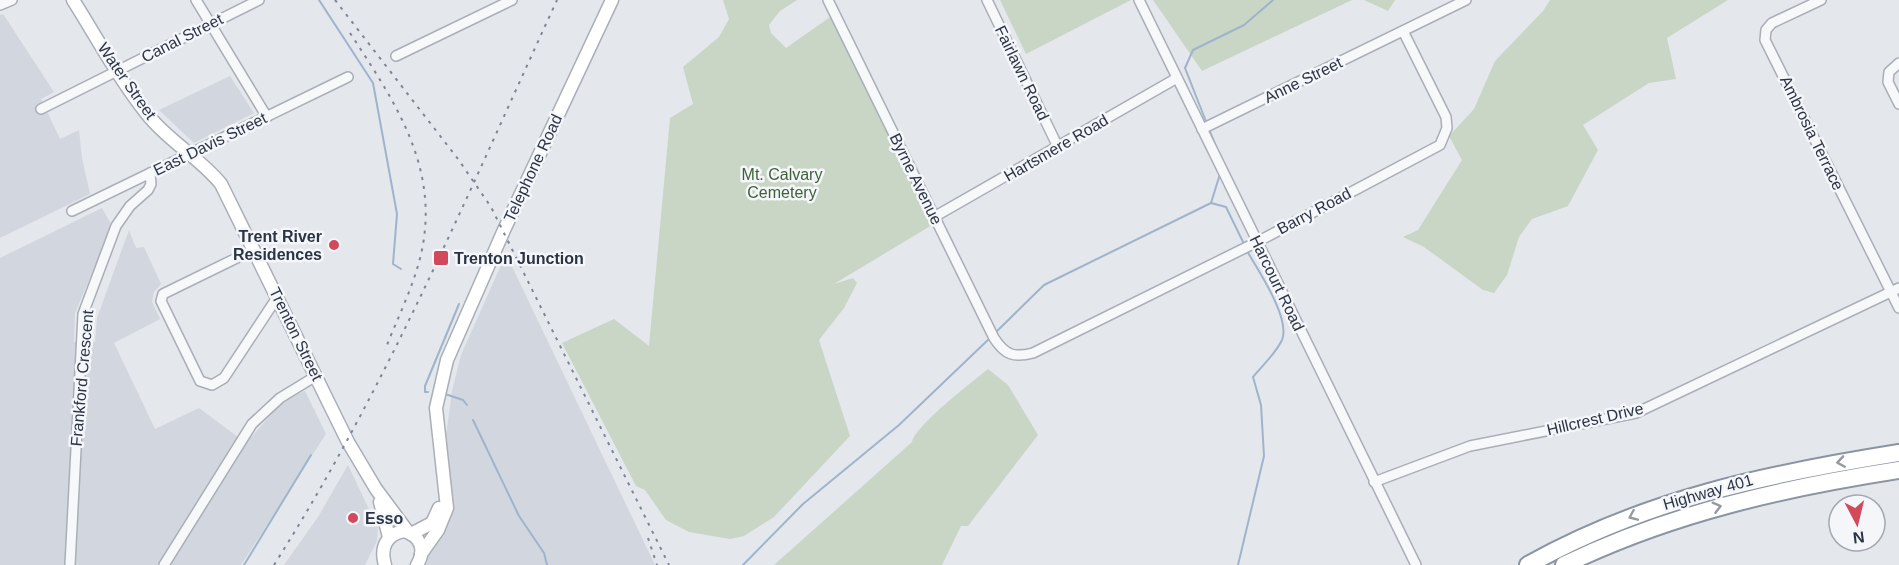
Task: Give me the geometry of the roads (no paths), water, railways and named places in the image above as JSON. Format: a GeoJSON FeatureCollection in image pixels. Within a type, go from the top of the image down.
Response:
{"type":"FeatureCollection","features":[{"type":"Feature","properties":{"kind":"highway","name":"Highway 401"},"geometry":{"type":"LineString","coordinates":[[1528,565],[1644,511],[1714,488],[1807,467],[1899,453]]}},
{"type":"Feature","properties":{"kind":"highway","name":"Highway 401"},"geometry":{"type":"LineString","coordinates":[[1564,565],[1659,524],[1715,507],[1777,491],[1899,470]]}},
{"type":"Feature","properties":{"kind":"main road","name":"Water Street"},"geometry":{"type":"LineString","coordinates":[[73,0],[147,114],[171,138],[191,153]]}},
{"type":"Feature","properties":{"kind":"main road","name":"Telephone Road"},"geometry":{"type":"LineString","coordinates":[[419,562],[446,514],[436,408],[447,360],[504,230],[612,0]]}},
{"type":"Feature","properties":{"kind":"main road","name":"Trenton Street"},"geometry":{"type":"LineString","coordinates":[[191,153],[221,184],[348,442],[376,489],[410,533],[419,541],[419,562]]}},
{"type":"Feature","properties":{"kind":"main road","name":"Telephone Road"},"geometry":{"type":"LineString","coordinates":[[389,537],[397,533],[410,533],[428,526],[435,519],[444,478]]}},
{"type":"Feature","properties":{"kind":"main road","name":"Trenton Street"},"geometry":{"type":"LineString","coordinates":[[376,489],[389,537]]}},
{"type":"Feature","properties":{"kind":"main road"},"geometry":{"type":"LineString","coordinates":[[382,562],[389,537]]}},
{"type":"Feature","properties":{"kind":"street"},"geometry":{"type":"LineString","coordinates":[[0,5],[12,0]]}},
{"type":"Feature","properties":{"kind":"street"},"geometry":{"type":"LineString","coordinates":[[196,0],[267,117]]}},
{"type":"Feature","properties":{"kind":"street","name":"Canal Street"},"geometry":{"type":"LineString","coordinates":[[41,109],[258,0]]}},
{"type":"Feature","properties":{"kind":"street"},"geometry":{"type":"LineString","coordinates":[[396,56],[512,0]]}},
{"type":"Feature","properties":{"kind":"street","name":"Byrne Avenue"},"geometry":{"type":"LineString","coordinates":[[828,0],[994,338],[1008,354]]}},
{"type":"Feature","properties":{"kind":"street","name":"Fairlawn Road"},"geometry":{"type":"LineString","coordinates":[[987,0],[1058,147]]}},
{"type":"Feature","properties":{"kind":"street","name":"Harcourt Road"},"geometry":{"type":"LineString","coordinates":[[1139,0],[1416,565]]}},
{"type":"Feature","properties":{"kind":"street","name":"Anne Street"},"geometry":{"type":"LineString","coordinates":[[1202,129],[1466,0]]}},
{"type":"Feature","properties":{"kind":"street","name":"Ambrosia Terrace"},"geometry":{"type":"LineString","coordinates":[[1821,0],[1772,23],[1766,30],[1765,40],[1895,290],[1899,308]]}},
{"type":"Feature","properties":{"kind":"street","name":"Barry Road"},"geometry":{"type":"LineString","coordinates":[[1008,354],[1018,357],[1033,353],[1257,242],[1431,150],[1444,138],[1446,117],[1403,31]]}},
{"type":"Feature","properties":{"kind":"street"},"geometry":{"type":"LineString","coordinates":[[1899,63],[1889,72],[1888,82],[1899,104]]}},
{"type":"Feature","properties":{"kind":"street","name":"East Davis Street"},"geometry":{"type":"LineString","coordinates":[[72,211],[348,77]]}},
{"type":"Feature","properties":{"kind":"street","name":"Hartsmere Road"},"geometry":{"type":"LineString","coordinates":[[934,217],[1178,78]]}},
{"type":"Feature","properties":{"kind":"street","name":"Frankford Crescent"},"geometry":{"type":"LineString","coordinates":[[70,565],[83,315],[116,226],[130,206],[148,190],[151,184],[150,173]]}},
{"type":"Feature","properties":{"kind":"street"},"geometry":{"type":"LineString","coordinates":[[255,249],[166,291],[161,300],[200,381],[210,385],[219,383],[225,378],[278,296]]}},
{"type":"Feature","properties":{"kind":"street","name":"Hillcrest Drive"},"geometry":{"type":"LineString","coordinates":[[1374,482],[1470,446],[1636,413],[1895,290]]}},
{"type":"Feature","properties":{"kind":"street"},"geometry":{"type":"LineString","coordinates":[[164,565],[252,424],[280,398],[316,376]]}},
{"type":"Feature","properties":{"kind":"waterway"},"geometry":{"type":"LineString","coordinates":[[319,0],[373,83],[397,214],[393,264],[401,269]]}},
{"type":"Feature","properties":{"kind":"waterway"},"geometry":{"type":"LineString","coordinates":[[1207,124],[1185,68],[1193,50],[1244,25],[1273,0]]}},
{"type":"Feature","properties":{"kind":"waterway"},"geometry":{"type":"LineString","coordinates":[[1209,129],[1217,149]]}},
{"type":"Feature","properties":{"kind":"waterway"},"geometry":{"type":"LineString","coordinates":[[1211,203],[1220,174]]}},
{"type":"Feature","properties":{"kind":"waterway"},"geometry":{"type":"LineString","coordinates":[[994,334],[1044,285],[1211,203],[1226,207],[1245,246]]}},
{"type":"Feature","properties":{"kind":"waterway"},"geometry":{"type":"LineString","coordinates":[[1238,565],[1264,456],[1261,405],[1253,377],[1276,350],[1284,331],[1272,295],[1247,251]]}},
{"type":"Feature","properties":{"kind":"waterway"},"geometry":{"type":"LineString","coordinates":[[428,392],[425,392],[425,386],[459,304]]}},
{"type":"Feature","properties":{"kind":"waterway"},"geometry":{"type":"LineString","coordinates":[[743,565],[803,504],[899,425],[990,338]]}},
{"type":"Feature","properties":{"kind":"waterway"},"geometry":{"type":"LineString","coordinates":[[445,394],[463,400],[467,405]]}},
{"type":"Feature","properties":{"kind":"waterway"},"geometry":{"type":"LineString","coordinates":[[473,420],[519,516],[544,553],[547,565]]}},
{"type":"Feature","properties":{"kind":"waterway"},"geometry":{"type":"LineString","coordinates":[[244,565],[311,455]]}},
{"type":"Feature","properties":{"kind":"railway"},"geometry":{"type":"LineString","coordinates":[[335,0],[458,159],[491,207],[669,565]]}},
{"type":"Feature","properties":{"kind":"railway"},"geometry":{"type":"LineString","coordinates":[[274,565],[354,428],[390,358],[459,216],[557,0]]}},
{"type":"Feature","properties":{"kind":"railway"},"geometry":{"type":"LineString","coordinates":[[350,33],[380,80],[406,130],[423,182],[426,209],[424,238],[413,281],[385,350]]}},
{"type":"Feature","properties":{"kind":"railway"},"geometry":{"type":"LineString","coordinates":[[648,538],[657,565]]}},
{"type":"Feature","properties":{"kind":"place","name":"Trent River Residences"},"geometry":{"type":"Point","coordinates":[334,245]}},
{"type":"Feature","properties":{"kind":"place","name":"Trenton Junction"},"geometry":{"type":"Point","coordinates":[441,258]}},
{"type":"Feature","properties":{"kind":"place","name":"Esso"},"geometry":{"type":"Point","coordinates":[353,518]}},
{"type":"Feature","properties":{"kind":"park label","name":"Mt. Calvary Cemetery"},"geometry":{"type":"Point","coordinates":[782,183]}}]}
